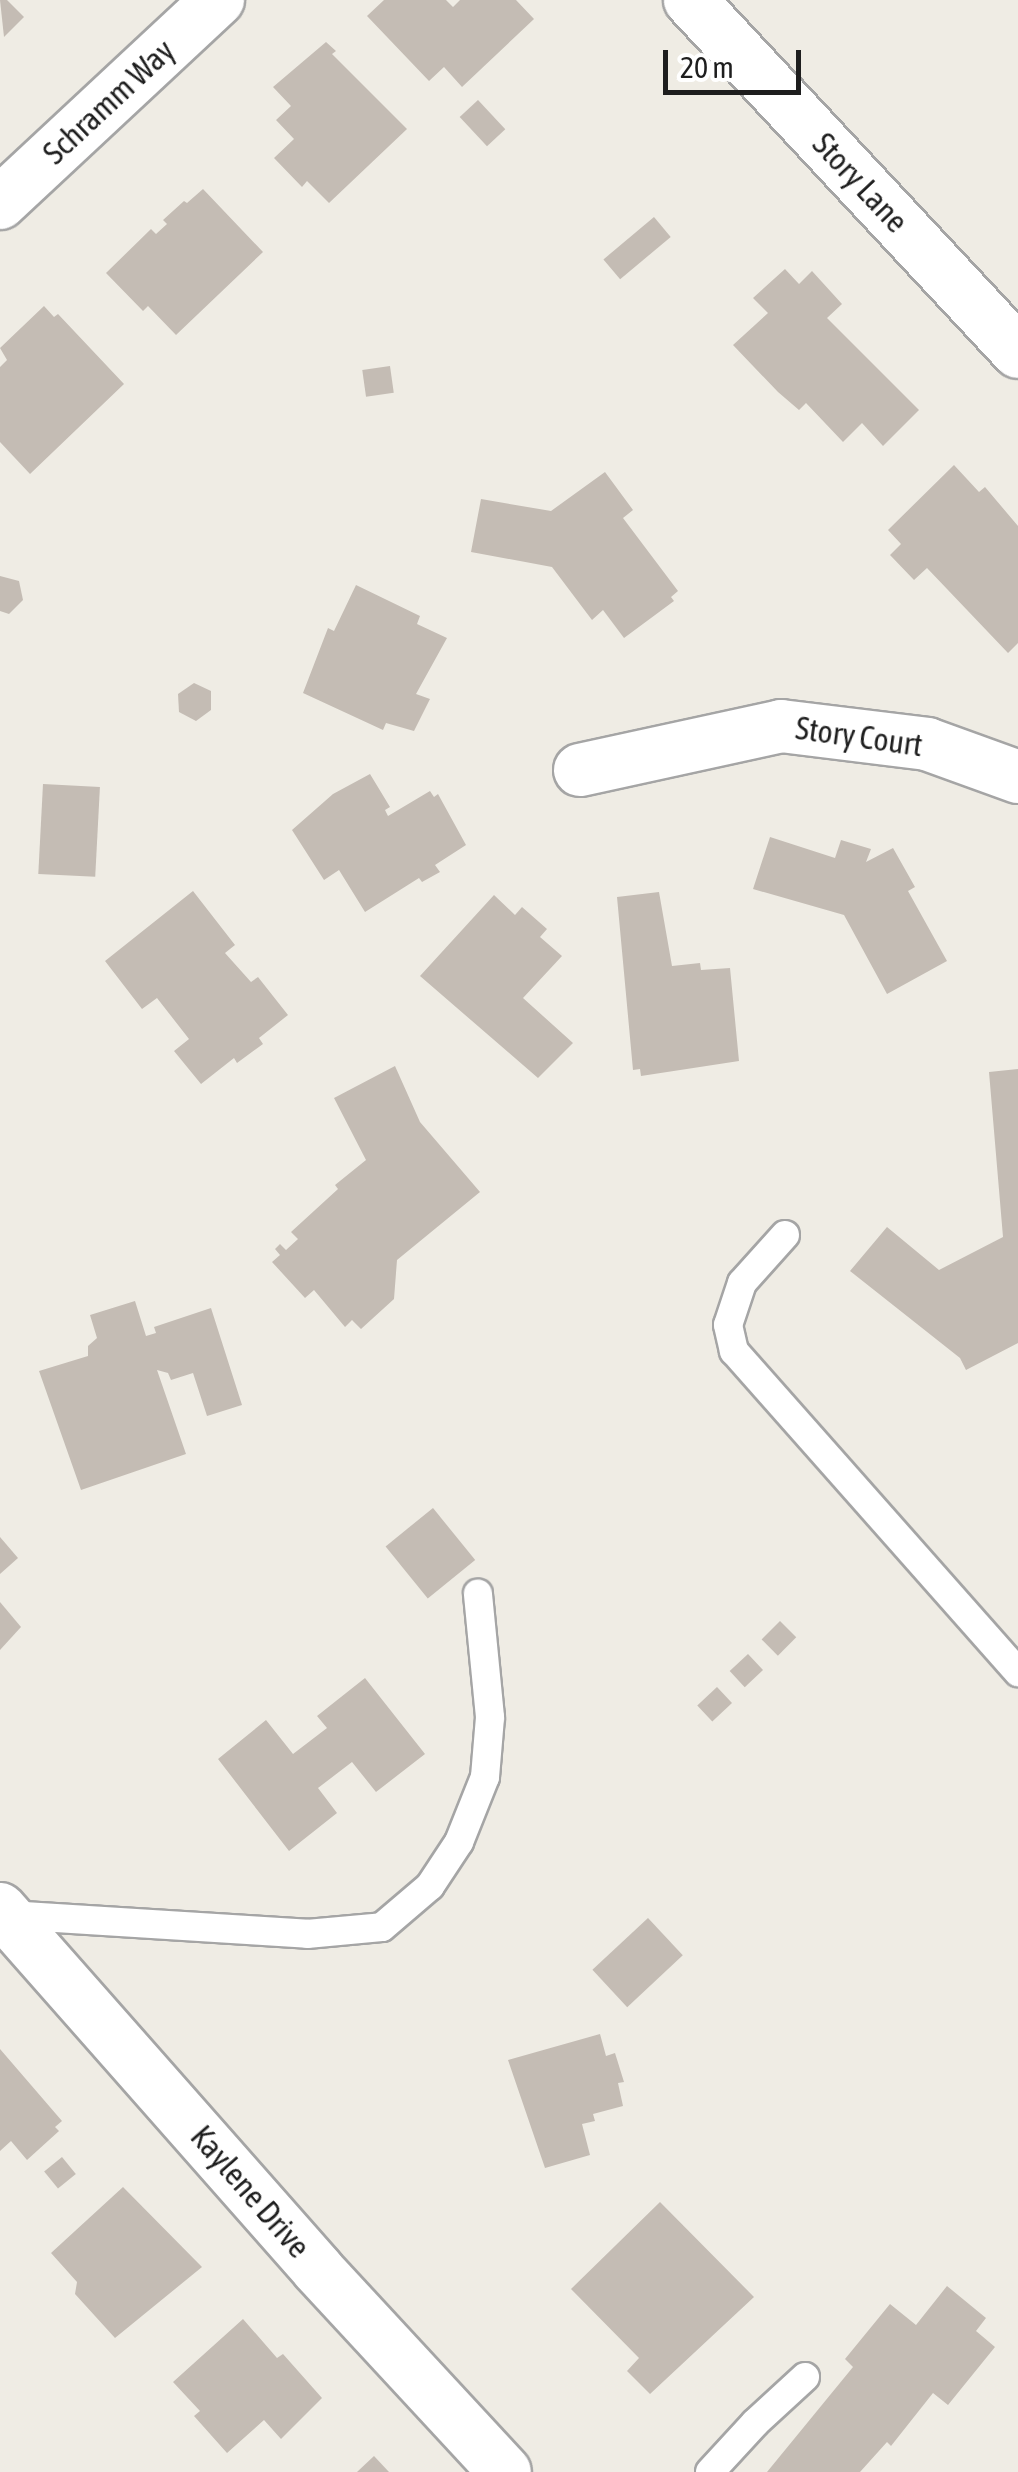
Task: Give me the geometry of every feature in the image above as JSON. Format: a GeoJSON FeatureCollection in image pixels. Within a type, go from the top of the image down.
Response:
{"type":"FeatureCollection","features":[{"type":"Feature","properties":{"kind":"street","name":"Schramm Way"},"geometry":{"type":"LineString","coordinates":[[0,203],[218,0]]}},
{"type":"Feature","properties":{"kind":"street","name":"Story Lane"},"geometry":{"type":"LineString","coordinates":[[704,5],[1018,352]]}},
{"type":"Feature","properties":{"kind":"street","name":"Story Court"},"geometry":{"type":"LineString","coordinates":[[580,770],[782,726],[927,744],[1018,777]]}},
{"type":"Feature","properties":{"kind":"street","name":"Kaylene Drive"},"geometry":{"type":"LineString","coordinates":[[4,1912],[318,2270],[505,2472]]}},
{"type":"Feature","properties":{"kind":"lane"},"geometry":{"type":"LineString","coordinates":[[785,1235],[742,1283],[728,1326],[734,1352],[1018,1672]]}},
{"type":"Feature","properties":{"kind":"lane"},"geometry":{"type":"LineString","coordinates":[[4,1912],[307,1934],[382,1927],[430,1886],[459,1842],[485,1777],[490,1717],[478,1594]]}},
{"type":"Feature","properties":{"kind":"lane"},"geometry":{"type":"LineString","coordinates":[[710,2472],[755,2422],[805,2378]]}},
{"type":"Feature","properties":{"kind":"building"},"geometry":{"type":"Polygon","coordinates":[[[0,0],[7,0],[24,17],[4,37],[0,0]]]}},
{"type":"Feature","properties":{"kind":"building"},"geometry":{"type":"Polygon","coordinates":[[[384,0],[446,0],[453,7],[460,0],[516,0],[534,19],[462,87],[444,67],[429,81],[367,16],[384,0]]]}},
{"type":"Feature","properties":{"kind":"building"},"geometry":{"type":"Polygon","coordinates":[[[326,42],[336,51],[332,54],[407,129],[329,203],[307,181],[302,187],[274,158],[294,139],[276,120],[291,106],[273,87],[326,42]]]}},
{"type":"Feature","properties":{"kind":"building"},"geometry":{"type":"Polygon","coordinates":[[[478,100],[505,129],[487,146],[460,117],[478,100]]]}},
{"type":"Feature","properties":{"kind":"building"},"geometry":{"type":"Polygon","coordinates":[[[203,189],[263,252],[176,335],[148,306],[143,311],[106,273],[151,229],[156,234],[167,224],[163,220],[203,189]]]}},
{"type":"Feature","properties":{"kind":"building"},"geometry":{"type":"Polygon","coordinates":[[[654,217],[671,237],[620,279],[603,259],[654,217]]]}},
{"type":"Feature","properties":{"kind":"building"},"geometry":{"type":"Polygon","coordinates":[[[785,269],[799,284],[812,271],[842,304],[827,318],[919,410],[883,446],[862,423],[843,442],[806,403],[799,410],[778,392],[733,345],[768,313],[753,298],[785,269]]]}},
{"type":"Feature","properties":{"kind":"building"},"geometry":{"type":"Polygon","coordinates":[[[44,306],[54,317],[58,314],[124,384],[30,474],[0,442],[0,367],[7,360],[0,348],[44,306]]]}},
{"type":"Feature","properties":{"kind":"building"},"geometry":{"type":"Polygon","coordinates":[[[390,366],[394,393],[366,397],[362,370],[390,366]]]}},
{"type":"Feature","properties":{"kind":"building"},"geometry":{"type":"Polygon","coordinates":[[[954,465],[979,492],[985,487],[1018,526],[1018,643],[1008,653],[927,568],[914,580],[890,555],[901,544],[888,530],[954,465]]]}},
{"type":"Feature","properties":{"kind":"building"},"geometry":{"type":"Polygon","coordinates":[[[605,472],[633,510],[623,518],[678,591],[671,597],[674,601],[624,638],[603,610],[592,620],[552,567],[471,552],[481,499],[551,511],[605,472]]]}},
{"type":"Feature","properties":{"kind":"building"},"geometry":{"type":"Polygon","coordinates":[[[0,576],[19,581],[23,600],[9,614],[0,611],[0,576]]]}},
{"type":"Feature","properties":{"kind":"building"},"geometry":{"type":"Polygon","coordinates":[[[356,585],[420,616],[417,624],[447,638],[416,694],[430,699],[414,731],[386,723],[383,730],[303,693],[328,628],[334,631],[356,585]]]}},
{"type":"Feature","properties":{"kind":"building"},"geometry":{"type":"Polygon","coordinates":[[[194,683],[211,691],[211,710],[196,721],[179,712],[178,694],[194,683]]]}},
{"type":"Feature","properties":{"kind":"building"},"geometry":{"type":"Polygon","coordinates":[[[370,774],[390,807],[385,810],[388,816],[430,791],[434,797],[438,794],[466,845],[435,865],[440,872],[422,882],[419,878],[365,912],[339,870],[324,880],[292,830],[333,794],[370,774]]]}},
{"type":"Feature","properties":{"kind":"building"},"geometry":{"type":"Polygon","coordinates":[[[43,784],[100,787],[95,877],[38,874],[43,784]]]}},
{"type":"Feature","properties":{"kind":"building"},"geometry":{"type":"Polygon","coordinates":[[[770,837],[835,858],[841,840],[871,849],[866,862],[893,848],[915,887],[908,891],[947,961],[887,994],[844,915],[753,889],[770,837]]]}},
{"type":"Feature","properties":{"kind":"building"},"geometry":{"type":"Polygon","coordinates":[[[193,891],[235,945],[225,953],[251,982],[258,977],[288,1015],[259,1038],[263,1044],[237,1063],[234,1058],[201,1084],[174,1051],[189,1039],[157,998],[142,1009],[105,961],[193,891]]]}},
{"type":"Feature","properties":{"kind":"building"},"geometry":{"type":"Polygon","coordinates":[[[659,892],[672,966],[700,963],[701,970],[730,968],[739,1061],[641,1076],[640,1069],[633,1070],[617,897],[659,892]]]}},
{"type":"Feature","properties":{"kind":"building"},"geometry":{"type":"Polygon","coordinates":[[[494,895],[515,915],[522,907],[547,929],[540,937],[562,956],[523,998],[573,1043],[538,1078],[420,976],[494,895]]]}},
{"type":"Feature","properties":{"kind":"building"},"geometry":{"type":"Polygon","coordinates":[[[395,1066],[420,1122],[480,1192],[397,1260],[394,1299],[361,1329],[352,1320],[345,1327],[314,1290],[305,1298],[272,1262],[280,1255],[275,1249],[280,1244],[286,1250],[298,1239],[291,1232],[338,1189],[335,1185],[366,1160],[334,1098],[395,1066]]]}},
{"type":"Feature","properties":{"kind":"building"},"geometry":{"type":"Polygon","coordinates":[[[1018,1069],[1018,1343],[966,1370],[960,1358],[850,1271],[887,1227],[939,1270],[1003,1237],[989,1072],[1018,1069]]]}},
{"type":"Feature","properties":{"kind":"building"},"geometry":{"type":"Polygon","coordinates":[[[135,1301],[146,1336],[156,1333],[154,1327],[211,1308],[242,1405],[207,1416],[193,1373],[171,1380],[168,1373],[157,1370],[186,1454],[81,1490],[39,1371],[88,1356],[88,1346],[97,1338],[90,1315],[135,1301]]]}},
{"type":"Feature","properties":{"kind":"building"},"geometry":{"type":"Polygon","coordinates":[[[433,1508],[475,1560],[428,1598],[386,1546],[433,1508]]]}},
{"type":"Feature","properties":{"kind":"building"},"geometry":{"type":"Polygon","coordinates":[[[0,1537],[18,1558],[0,1574],[0,1537]]]}},
{"type":"Feature","properties":{"kind":"building"},"geometry":{"type":"Polygon","coordinates":[[[0,1602],[21,1627],[0,1650],[0,1602]]]}},
{"type":"Feature","properties":{"kind":"building"},"geometry":{"type":"Polygon","coordinates":[[[780,1621],[796,1637],[778,1656],[762,1639],[780,1621]]]}},
{"type":"Feature","properties":{"kind":"building"},"geometry":{"type":"Polygon","coordinates":[[[748,1654],[763,1670],[745,1687],[730,1671],[748,1654]]]}},
{"type":"Feature","properties":{"kind":"building"},"geometry":{"type":"Polygon","coordinates":[[[365,1678],[425,1754],[376,1792],[352,1762],[318,1788],[337,1813],[289,1851],[218,1759],[266,1720],[293,1754],[327,1728],[317,1716],[365,1678]]]}},
{"type":"Feature","properties":{"kind":"building"},"geometry":{"type":"Polygon","coordinates":[[[717,1687],[732,1703],[712,1722],[697,1705],[717,1687]]]}},
{"type":"Feature","properties":{"kind":"building"},"geometry":{"type":"Polygon","coordinates":[[[648,1918],[683,1955],[627,2007],[592,1970],[648,1918]]]}},
{"type":"Feature","properties":{"kind":"building"},"geometry":{"type":"Polygon","coordinates":[[[600,2034],[606,2056],[615,2053],[624,2082],[618,2083],[623,2106],[593,2114],[595,2121],[582,2124],[590,2155],[545,2168],[508,2060],[600,2034]]]}},
{"type":"Feature","properties":{"kind":"building"},"geometry":{"type":"Polygon","coordinates":[[[0,2049],[62,2121],[55,2127],[59,2131],[27,2160],[11,2141],[0,2151],[0,2049]]]}},
{"type":"Feature","properties":{"kind":"building"},"geometry":{"type":"Polygon","coordinates":[[[62,2157],[76,2174],[58,2189],[44,2171],[62,2157]]]}},
{"type":"Feature","properties":{"kind":"building"},"geometry":{"type":"Polygon","coordinates":[[[123,2187],[202,2267],[115,2338],[75,2294],[77,2282],[51,2253],[123,2187]]]}},
{"type":"Feature","properties":{"kind":"building"},"geometry":{"type":"Polygon","coordinates":[[[660,2202],[754,2297],[650,2394],[627,2371],[639,2358],[571,2289],[660,2202]]]}},
{"type":"Feature","properties":{"kind":"building"},"geometry":{"type":"Polygon","coordinates":[[[947,2286],[986,2318],[976,2331],[995,2347],[948,2405],[933,2393],[891,2446],[887,2442],[860,2472],[767,2472],[853,2367],[845,2359],[890,2304],[916,2325],[947,2286]]]}},
{"type":"Feature","properties":{"kind":"building"},"geometry":{"type":"Polygon","coordinates":[[[243,2319],[277,2358],[283,2354],[322,2398],[281,2439],[264,2420],[227,2453],[194,2416],[200,2411],[173,2382],[243,2319]]]}},
{"type":"Feature","properties":{"kind":"building"},"geometry":{"type":"Polygon","coordinates":[[[374,2456],[389,2472],[357,2472],[374,2456]]]}}]}
